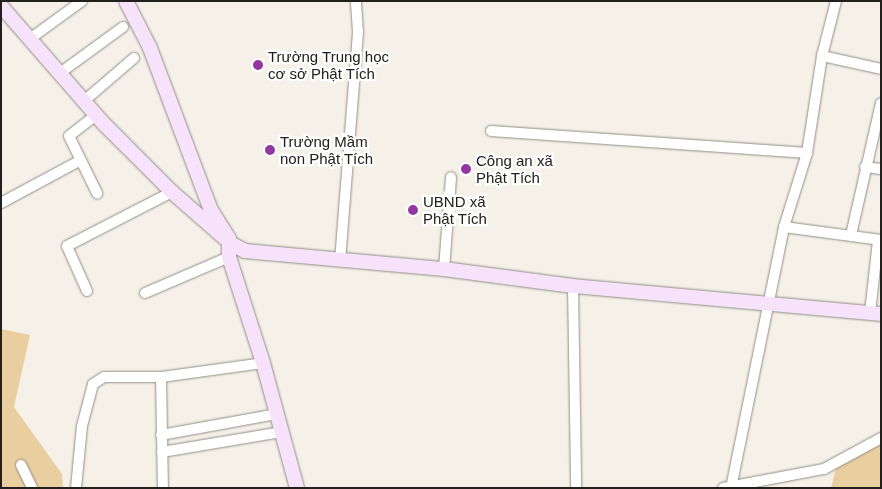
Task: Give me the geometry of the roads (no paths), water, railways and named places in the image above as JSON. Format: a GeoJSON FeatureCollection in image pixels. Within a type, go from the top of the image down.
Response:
{"type":"FeatureCollection","features":[{"type":"Feature","properties":{"kind":"main road"},"geometry":{"type":"LineString","coordinates":[[126,1],[150,48],[211,210],[230,250],[264,363],[297,488]]}},
{"type":"Feature","properties":{"kind":"main road"},"geometry":{"type":"LineString","coordinates":[[1,6],[96,115],[230,250],[261,255],[444,269],[573,286],[768,305],[875,313]]}},
{"type":"Feature","properties":{"kind":"street"},"geometry":{"type":"LineString","coordinates":[[30,38],[82,1]]}},
{"type":"Feature","properties":{"kind":"street"},"geometry":{"type":"LineString","coordinates":[[340,260],[357,49],[356,1]]}},
{"type":"Feature","properties":{"kind":"street"},"geometry":{"type":"LineString","coordinates":[[836,1],[822,56],[807,153],[784,227],[729,487],[824,469],[881,438]]}},
{"type":"Feature","properties":{"kind":"street"},"geometry":{"type":"LineString","coordinates":[[60,73],[123,27]]}},
{"type":"Feature","properties":{"kind":"street"},"geometry":{"type":"LineString","coordinates":[[822,56],[881,69]]}},
{"type":"Feature","properties":{"kind":"street"},"geometry":{"type":"LineString","coordinates":[[84,100],[134,58]]}},
{"type":"Feature","properties":{"kind":"street"},"geometry":{"type":"LineString","coordinates":[[851,235],[881,103]]}},
{"type":"Feature","properties":{"kind":"street"},"geometry":{"type":"LineString","coordinates":[[96,115],[68,136],[79,162],[97,193]]}},
{"type":"Feature","properties":{"kind":"street"},"geometry":{"type":"LineString","coordinates":[[491,132],[807,153]]}},
{"type":"Feature","properties":{"kind":"street"},"geometry":{"type":"LineString","coordinates":[[1,203],[79,162]]}},
{"type":"Feature","properties":{"kind":"street"},"geometry":{"type":"LineString","coordinates":[[866,167],[881,169]]}},
{"type":"Feature","properties":{"kind":"street"},"geometry":{"type":"LineString","coordinates":[[444,269],[451,177]]}},
{"type":"Feature","properties":{"kind":"street"},"geometry":{"type":"LineString","coordinates":[[87,291],[67,246],[172,192]]}},
{"type":"Feature","properties":{"kind":"street"},"geometry":{"type":"LineString","coordinates":[[784,227],[879,240],[875,313]]}},
{"type":"Feature","properties":{"kind":"street"},"geometry":{"type":"LineString","coordinates":[[144,293],[230,250]]}},
{"type":"Feature","properties":{"kind":"street"},"geometry":{"type":"LineString","coordinates":[[573,286],[576,488]]}},
{"type":"Feature","properties":{"kind":"street"},"geometry":{"type":"LineString","coordinates":[[76,488],[82,426],[93,384],[104,377],[161,377],[264,363]]}},
{"type":"Feature","properties":{"kind":"street"},"geometry":{"type":"LineString","coordinates":[[161,377],[163,488]]}},
{"type":"Feature","properties":{"kind":"street"},"geometry":{"type":"LineString","coordinates":[[161,435],[276,414]]}},
{"type":"Feature","properties":{"kind":"street"},"geometry":{"type":"LineString","coordinates":[[162,452],[282,432]]}},
{"type":"Feature","properties":{"kind":"street"},"geometry":{"type":"LineString","coordinates":[[21,465],[32,488]]}},
{"type":"Feature","properties":{"kind":"place","name":"Trường Trung học cơ sở Phật Tích"},"geometry":{"type":"Point","coordinates":[258,65]}},
{"type":"Feature","properties":{"kind":"place","name":"Trường Mầm non Phật Tích"},"geometry":{"type":"Point","coordinates":[270,150]}},
{"type":"Feature","properties":{"kind":"place","name":"Công an xã Phật Tích"},"geometry":{"type":"Point","coordinates":[466,169]}},
{"type":"Feature","properties":{"kind":"place","name":"UBND xã Phật Tích"},"geometry":{"type":"Point","coordinates":[413,210]}}]}
